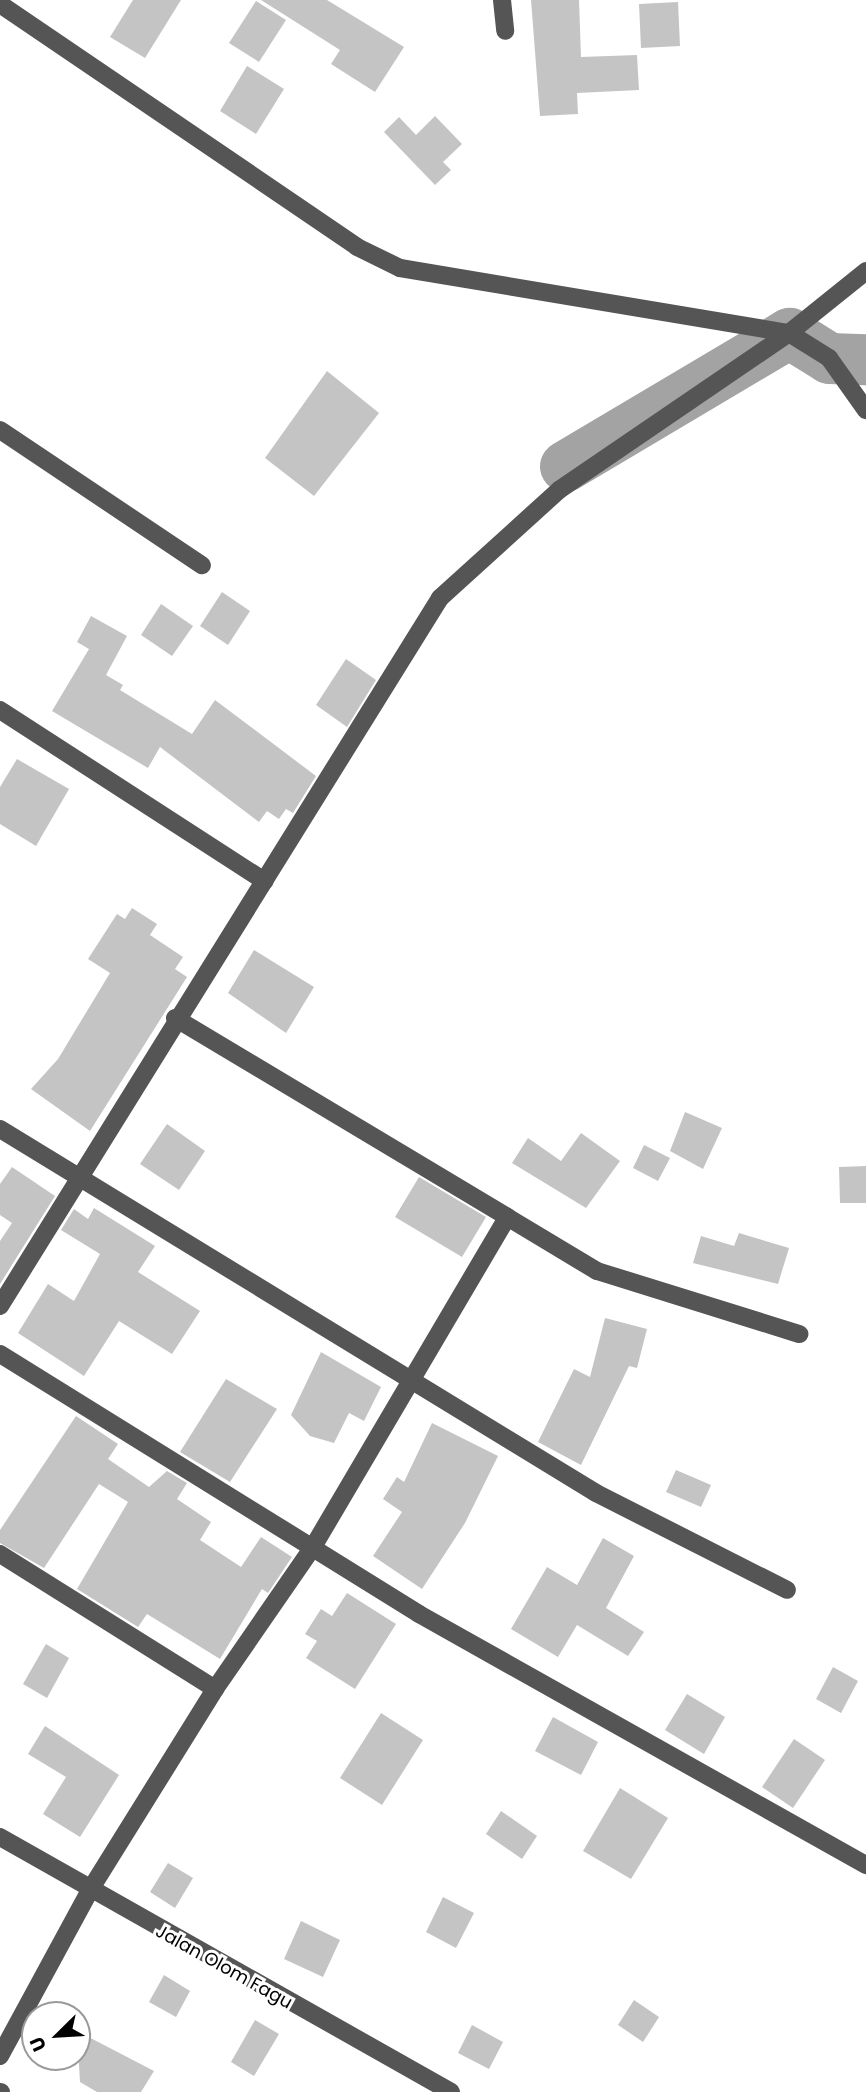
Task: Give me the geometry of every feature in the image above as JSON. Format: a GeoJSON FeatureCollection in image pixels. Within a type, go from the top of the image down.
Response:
{"type":"FeatureCollection","features":[{"type":"Feature","properties":{"kind":"street"},"geometry":{"type":"LineString","coordinates":[[502,0],[505,31]]}},
{"type":"Feature","properties":{"kind":"street"},"geometry":{"type":"LineString","coordinates":[[0,4],[356,247],[400,268],[789,334],[829,358],[866,410]]}},
{"type":"Feature","properties":{"kind":"street"},"geometry":{"type":"LineString","coordinates":[[0,1306],[175,1018],[264,881],[440,598],[559,490],[789,334],[866,271]]}},
{"type":"Feature","properties":{"kind":"street"},"geometry":{"type":"LineString","coordinates":[[0,430],[202,565]]}},
{"type":"Feature","properties":{"kind":"street"},"geometry":{"type":"LineString","coordinates":[[1,713],[264,881]]}},
{"type":"Feature","properties":{"kind":"street"},"geometry":{"type":"LineString","coordinates":[[175,1018],[597,1271],[799,1334]]}},
{"type":"Feature","properties":{"kind":"street"},"geometry":{"type":"LineString","coordinates":[[0,1129],[77,1180],[411,1384],[596,1493],[787,1590]]}},
{"type":"Feature","properties":{"kind":"street"},"geometry":{"type":"LineString","coordinates":[[0,2056],[90,1890],[215,1689],[313,1547],[507,1217]]}},
{"type":"Feature","properties":{"kind":"street"},"geometry":{"type":"LineString","coordinates":[[0,1354],[313,1547],[866,1865]]}},
{"type":"Feature","properties":{"kind":"street"},"geometry":{"type":"LineString","coordinates":[[0,1554],[215,1689]]}},
{"type":"Feature","properties":{"kind":"street","name":"Jalan Olom Fagu"},"geometry":{"type":"LineString","coordinates":[[0,1837],[451,2092]]}},
{"type":"Feature","properties":{"kind":"building"},"geometry":{"type":"Polygon","coordinates":[[[133,0],[181,0],[145,58],[110,37],[133,0]]]}},
{"type":"Feature","properties":{"kind":"building"},"geometry":{"type":"Polygon","coordinates":[[[261,0],[327,0],[404,47],[375,92],[331,64],[340,50],[261,0]]]}},
{"type":"Feature","properties":{"kind":"building"},"geometry":{"type":"Polygon","coordinates":[[[531,0],[579,0],[581,57],[637,55],[639,90],[577,93],[578,114],[540,116],[531,0]]]}},
{"type":"Feature","properties":{"kind":"building"},"geometry":{"type":"Polygon","coordinates":[[[256,1],[286,20],[259,62],[229,43],[256,1]]]}},
{"type":"Feature","properties":{"kind":"building"},"geometry":{"type":"Polygon","coordinates":[[[678,2],[680,46],[641,48],[639,4],[678,2]]]}},
{"type":"Feature","properties":{"kind":"building"},"geometry":{"type":"Polygon","coordinates":[[[247,66],[284,89],[256,134],[220,111],[247,66]]]}},
{"type":"Feature","properties":{"kind":"building"},"geometry":{"type":"Polygon","coordinates":[[[435,116],[462,144],[443,162],[451,170],[435,185],[384,132],[399,117],[416,135],[435,116]]]}},
{"type":"Feature","properties":{"kind":"building"},"geometry":{"type":"Polygon","coordinates":[[[327,371],[379,413],[314,496],[265,458],[327,371]]]}},
{"type":"Feature","properties":{"kind":"building"},"geometry":{"type":"Polygon","coordinates":[[[222,592],[250,611],[228,645],[200,626],[222,592]]]}},
{"type":"Feature","properties":{"kind":"building"},"geometry":{"type":"Polygon","coordinates":[[[161,604],[193,626],[172,656],[141,635],[161,604]]]}},
{"type":"Feature","properties":{"kind":"building"},"geometry":{"type":"Polygon","coordinates":[[[91,616],[127,636],[106,675],[123,685],[120,690],[192,734],[215,700],[316,776],[293,813],[286,809],[279,819],[267,811],[259,822],[160,747],[148,768],[52,711],[89,649],[77,642],[91,616]]]}},
{"type":"Feature","properties":{"kind":"building"},"geometry":{"type":"Polygon","coordinates":[[[346,659],[376,680],[347,727],[316,705],[346,659]]]}},
{"type":"Feature","properties":{"kind":"building"},"geometry":{"type":"Polygon","coordinates":[[[17,759],[69,789],[36,846],[0,824],[0,787],[17,759]]]}},
{"type":"Feature","properties":{"kind":"building"},"geometry":{"type":"Polygon","coordinates":[[[132,908],[157,924],[150,935],[183,957],[175,969],[187,977],[90,1131],[31,1089],[58,1059],[110,973],[88,959],[117,914],[125,919],[132,908]]]}},
{"type":"Feature","properties":{"kind":"building"},"geometry":{"type":"Polygon","coordinates":[[[254,950],[314,987],[286,1033],[228,993],[254,950]]]}},
{"type":"Feature","properties":{"kind":"building"},"geometry":{"type":"Polygon","coordinates":[[[685,1112],[722,1128],[703,1169],[670,1151],[685,1112]]]}},
{"type":"Feature","properties":{"kind":"building"},"geometry":{"type":"Polygon","coordinates":[[[167,1124],[205,1151],[179,1190],[140,1164],[167,1124]]]}},
{"type":"Feature","properties":{"kind":"building"},"geometry":{"type":"Polygon","coordinates":[[[581,1133],[620,1161],[586,1208],[512,1163],[528,1138],[561,1161],[581,1133]]]}},
{"type":"Feature","properties":{"kind":"building"},"geometry":{"type":"Polygon","coordinates":[[[644,1145],[670,1158],[658,1181],[633,1168],[644,1145]]]}},
{"type":"Feature","properties":{"kind":"building"},"geometry":{"type":"Polygon","coordinates":[[[866,1166],[866,1203],[840,1203],[839,1167],[866,1166]]]}},
{"type":"Feature","properties":{"kind":"building"},"geometry":{"type":"Polygon","coordinates":[[[12,1167],[55,1196],[0,1284],[0,1241],[12,1223],[0,1215],[0,1184],[12,1167]]]}},
{"type":"Feature","properties":{"kind":"building"},"geometry":{"type":"Polygon","coordinates":[[[419,1177],[486,1217],[462,1257],[395,1217],[419,1177]]]}},
{"type":"Feature","properties":{"kind":"building"},"geometry":{"type":"Polygon","coordinates":[[[94,1208],[155,1246],[138,1272],[200,1311],[172,1354],[119,1321],[84,1376],[18,1333],[48,1284],[74,1301],[100,1254],[61,1230],[74,1209],[88,1219],[94,1208]]]}},
{"type":"Feature","properties":{"kind":"building"},"geometry":{"type":"Polygon","coordinates":[[[739,1233],[789,1248],[778,1284],[693,1263],[701,1236],[734,1246],[739,1233]]]}},
{"type":"Feature","properties":{"kind":"building"},"geometry":{"type":"Polygon","coordinates":[[[605,1318],[647,1329],[637,1368],[629,1366],[581,1465],[538,1442],[574,1369],[590,1377],[605,1318]]]}},
{"type":"Feature","properties":{"kind":"building"},"geometry":{"type":"Polygon","coordinates":[[[321,1352],[381,1387],[364,1421],[349,1413],[334,1443],[310,1436],[291,1415],[321,1352]]]}},
{"type":"Feature","properties":{"kind":"building"},"geometry":{"type":"Polygon","coordinates":[[[226,1379],[277,1409],[230,1482],[180,1452],[226,1379]]]}},
{"type":"Feature","properties":{"kind":"building"},"geometry":{"type":"Polygon","coordinates":[[[76,1416],[118,1444],[108,1459],[149,1487],[167,1471],[187,1483],[177,1499],[211,1522],[200,1540],[241,1567],[261,1537],[292,1557],[268,1593],[262,1589],[220,1659],[147,1614],[138,1627],[77,1589],[128,1502],[99,1484],[44,1568],[0,1543],[0,1530],[76,1416]]]}},
{"type":"Feature","properties":{"kind":"building"},"geometry":{"type":"Polygon","coordinates":[[[432,1423],[498,1456],[465,1523],[422,1589],[373,1556],[402,1512],[383,1499],[397,1477],[404,1482],[432,1423]]]}},
{"type":"Feature","properties":{"kind":"building"},"geometry":{"type":"Polygon","coordinates":[[[676,1470],[711,1485],[701,1507],[666,1492],[676,1470]]]}},
{"type":"Feature","properties":{"kind":"building"},"geometry":{"type":"Polygon","coordinates":[[[603,1538],[634,1556],[606,1608],[644,1632],[628,1656],[577,1625],[558,1657],[511,1629],[547,1567],[577,1585],[603,1538]]]}},
{"type":"Feature","properties":{"kind":"building"},"geometry":{"type":"Polygon","coordinates":[[[347,1593],[396,1624],[355,1689],[306,1658],[317,1641],[305,1634],[321,1609],[332,1616],[347,1593]]]}},
{"type":"Feature","properties":{"kind":"building"},"geometry":{"type":"Polygon","coordinates":[[[46,1644],[69,1658],[47,1698],[23,1684],[46,1644]]]}},
{"type":"Feature","properties":{"kind":"building"},"geometry":{"type":"Polygon","coordinates":[[[833,1667],[858,1681],[841,1713],[816,1699],[833,1667]]]}},
{"type":"Feature","properties":{"kind":"building"},"geometry":{"type":"Polygon","coordinates":[[[687,1694],[725,1717],[704,1754],[665,1730],[687,1694]]]}},
{"type":"Feature","properties":{"kind":"building"},"geometry":{"type":"Polygon","coordinates":[[[381,1713],[423,1740],[382,1805],[340,1778],[381,1713]]]}},
{"type":"Feature","properties":{"kind":"building"},"geometry":{"type":"Polygon","coordinates":[[[553,1717],[598,1742],[581,1775],[535,1751],[553,1717]]]}},
{"type":"Feature","properties":{"kind":"building"},"geometry":{"type":"Polygon","coordinates":[[[45,1726],[119,1775],[80,1837],[43,1814],[66,1777],[28,1754],[45,1726]]]}},
{"type":"Feature","properties":{"kind":"building"},"geometry":{"type":"Polygon","coordinates":[[[794,1739],[825,1760],[793,1808],[762,1787],[794,1739]]]}},
{"type":"Feature","properties":{"kind":"building"},"geometry":{"type":"Polygon","coordinates":[[[620,1788],[668,1818],[631,1879],[583,1851],[620,1788]]]}},
{"type":"Feature","properties":{"kind":"building"},"geometry":{"type":"Polygon","coordinates":[[[501,1811],[537,1836],[522,1859],[486,1834],[501,1811]]]}},
{"type":"Feature","properties":{"kind":"building"},"geometry":{"type":"Polygon","coordinates":[[[168,1863],[193,1878],[175,1908],[150,1892],[168,1863]]]}},
{"type":"Feature","properties":{"kind":"building"},"geometry":{"type":"Polygon","coordinates":[[[443,1897],[474,1913],[456,1948],[426,1932],[443,1897]]]}},
{"type":"Feature","properties":{"kind":"building"},"geometry":{"type":"Polygon","coordinates":[[[301,1921],[340,1940],[323,1977],[284,1959],[301,1921]]]}},
{"type":"Feature","properties":{"kind":"building"},"geometry":{"type":"Polygon","coordinates":[[[164,1975],[190,1991],[176,2017],[149,2002],[164,1975]]]}},
{"type":"Feature","properties":{"kind":"building"},"geometry":{"type":"Polygon","coordinates":[[[634,2000],[659,2017],[643,2042],[618,2025],[634,2000]]]}},
{"type":"Feature","properties":{"kind":"building"},"geometry":{"type":"Polygon","coordinates":[[[255,2020],[279,2034],[254,2076],[231,2062],[255,2020]]]}},
{"type":"Feature","properties":{"kind":"building"},"geometry":{"type":"Polygon","coordinates":[[[472,2025],[503,2042],[489,2069],[458,2053],[472,2025]]]}},
{"type":"Feature","properties":{"kind":"building"},"geometry":{"type":"Polygon","coordinates":[[[91,2038],[154,2071],[141,2092],[97,2092],[80,2082],[79,2071],[91,2071],[91,2038]]]}},
{"type":"Feature","properties":{"kind":"waterway"},"geometry":{"type":"LineString","coordinates":[[565,466],[789,333],[829,358],[866,359]]}}]}
